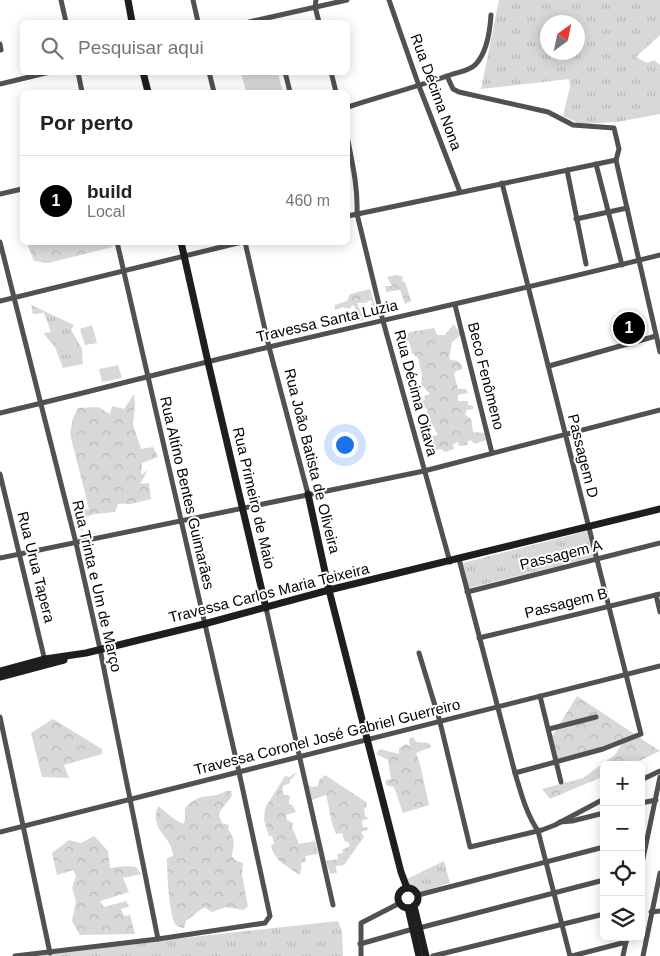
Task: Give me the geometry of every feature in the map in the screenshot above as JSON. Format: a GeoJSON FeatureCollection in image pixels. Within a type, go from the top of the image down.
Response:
{"type":"FeatureCollection","features":[{"type":"Feature","properties":{"kind":"street"},"geometry":{"type":"LineString","coordinates":[[61,0],[66,20]]}},
{"type":"Feature","properties":{"kind":"street"},"geometry":{"type":"LineString","coordinates":[[128,0],[132,20]]}},
{"type":"Feature","properties":{"kind":"street"},"geometry":{"type":"LineString","coordinates":[[193,0],[198,20]]}},
{"type":"Feature","properties":{"kind":"street"},"geometry":{"type":"LineString","coordinates":[[316,0],[319,20]]}},
{"type":"Feature","properties":{"kind":"street"},"geometry":{"type":"LineString","coordinates":[[257,20],[347,0]]}},
{"type":"Feature","properties":{"kind":"street","name":"Rua Décima Nona"},"geometry":{"type":"LineString","coordinates":[[389,0],[419,86],[460,192]]}},
{"type":"Feature","properties":{"kind":"street"},"geometry":{"type":"LineString","coordinates":[[350,105],[419,86],[472,67],[479,60],[490,31],[491,15]]}},
{"type":"Feature","properties":{"kind":"street"},"geometry":{"type":"LineString","coordinates":[[274,16],[275,20]]}},
{"type":"Feature","properties":{"kind":"street"},"geometry":{"type":"LineString","coordinates":[[0,84],[38,75]]}},
{"type":"Feature","properties":{"kind":"street"},"geometry":{"type":"LineString","coordinates":[[79,75],[82,90]]}},
{"type":"Feature","properties":{"kind":"street"},"geometry":{"type":"LineString","coordinates":[[144,75],[148,90]]}},
{"type":"Feature","properties":{"kind":"street"},"geometry":{"type":"LineString","coordinates":[[210,75],[214,90]]}},
{"type":"Feature","properties":{"kind":"street"},"geometry":{"type":"LineString","coordinates":[[286,75],[290,90]]}},
{"type":"Feature","properties":{"kind":"street"},"geometry":{"type":"LineString","coordinates":[[332,75],[336,90]]}},
{"type":"Feature","properties":{"kind":"street"},"geometry":{"type":"LineString","coordinates":[[447,76],[453,88],[459,92],[548,112],[573,125],[613,127],[619,149],[616,160],[660,352]]}},
{"type":"Feature","properties":{"kind":"street","name":"Rua Décima Oitava"},"geometry":{"type":"LineString","coordinates":[[350,150],[355,172],[357,214],[383,321],[450,562]]}},
{"type":"Feature","properties":{"kind":"street"},"geometry":{"type":"LineString","coordinates":[[350,216],[616,160]]}},
{"type":"Feature","properties":{"kind":"street"},"geometry":{"type":"LineString","coordinates":[[596,164],[622,265]]}},
{"type":"Feature","properties":{"kind":"street"},"geometry":{"type":"LineString","coordinates":[[567,170],[586,264]]}},
{"type":"Feature","properties":{"kind":"street","name":"Passagem D"},"geometry":{"type":"LineString","coordinates":[[502,183],[641,734],[603,749],[557,761]]}},
{"type":"Feature","properties":{"kind":"street"},"geometry":{"type":"LineString","coordinates":[[0,194],[20,189]]}},
{"type":"Feature","properties":{"kind":"street"},"geometry":{"type":"LineString","coordinates":[[576,219],[627,208]]}},
{"type":"Feature","properties":{"kind":"street","name":"Rua Trinta e Um de Março"},"geometry":{"type":"LineString","coordinates":[[0,242],[76,543],[100,650],[158,939]]}},
{"type":"Feature","properties":{"kind":"street","name":"Rua Altíno Bentes Guimarães"},"geometry":{"type":"LineString","coordinates":[[118,245],[239,772],[270,916],[265,923],[158,939]]}},
{"type":"Feature","properties":{"kind":"street","name":"Rua Primeiro de Maio"},"geometry":{"type":"LineString","coordinates":[[182,245],[333,906]]}},
{"type":"Feature","properties":{"kind":"street"},"geometry":{"type":"LineString","coordinates":[[0,301],[230,245]]}},
{"type":"Feature","properties":{"kind":"street","name":"Rua João Batista de Oliveira"},"geometry":{"type":"LineString","coordinates":[[244,245],[308,494],[329,590],[367,740],[401,872],[407,888]]}},
{"type":"Feature","properties":{"kind":"street","name":"Travessa Santa Luzia"},"geometry":{"type":"LineString","coordinates":[[0,414],[269,347],[529,288],[660,255]]}},
{"type":"Feature","properties":{"kind":"street","name":"Beco Fenômeno"},"geometry":{"type":"LineString","coordinates":[[455,305],[492,453]]}},
{"type":"Feature","properties":{"kind":"street"},"geometry":{"type":"LineString","coordinates":[[549,366],[656,336]]}},
{"type":"Feature","properties":{"kind":"street"},"geometry":{"type":"LineString","coordinates":[[0,558],[424,471],[660,410]]}},
{"type":"Feature","properties":{"kind":"street","name":"Rua Urua Tapera"},"geometry":{"type":"LineString","coordinates":[[0,474],[46,663]]}},
{"type":"Feature","properties":{"kind":"street","name":"Travessa Carlos Maria Teixeira"},"geometry":{"type":"LineString","coordinates":[[0,677],[46,663],[204,624],[329,590],[450,562],[660,509]]}},
{"type":"Feature","properties":{"kind":"street","name":"Passagem A"},"geometry":{"type":"LineString","coordinates":[[467,592],[660,543]]}},
{"type":"Feature","properties":{"kind":"street"},"geometry":{"type":"LineString","coordinates":[[459,559],[515,773],[523,801],[531,821],[538,831],[561,924],[571,956],[623,941]]}},
{"type":"Feature","properties":{"kind":"street"},"geometry":{"type":"LineString","coordinates":[[658,594],[660,612]]}},
{"type":"Feature","properties":{"kind":"street","name":"Passagem B"},"geometry":{"type":"LineString","coordinates":[[479,638],[658,594]]}},
{"type":"Feature","properties":{"kind":"street"},"geometry":{"type":"LineString","coordinates":[[419,653],[440,722],[470,847],[538,831],[600,801]]}},
{"type":"Feature","properties":{"kind":"street","name":"Travessa Carlos Maria Teixeira"},"geometry":{"type":"LineString","coordinates":[[0,671],[46,663]]}},
{"type":"Feature","properties":{"kind":"street","name":"Travessa Coronel José Gabriel Guerreiro"},"geometry":{"type":"LineString","coordinates":[[0,832],[660,666]]}},
{"type":"Feature","properties":{"kind":"street"},"geometry":{"type":"LineString","coordinates":[[540,696],[561,782]]}},
{"type":"Feature","properties":{"kind":"street"},"geometry":{"type":"LineString","coordinates":[[0,717],[24,825],[47,954]]}},
{"type":"Feature","properties":{"kind":"street"},"geometry":{"type":"LineString","coordinates":[[549,729],[596,718]]}},
{"type":"Feature","properties":{"kind":"street"},"geometry":{"type":"LineString","coordinates":[[515,773],[557,761]]}},
{"type":"Feature","properties":{"kind":"street"},"geometry":{"type":"LineString","coordinates":[[645,778],[660,771]]}},
{"type":"Feature","properties":{"kind":"street"},"geometry":{"type":"LineString","coordinates":[[645,851],[660,778]]}},
{"type":"Feature","properties":{"kind":"street"},"geometry":{"type":"LineString","coordinates":[[645,802],[656,800]]}},
{"type":"Feature","properties":{"kind":"street"},"geometry":{"type":"LineString","coordinates":[[560,822],[600,814]]}},
{"type":"Feature","properties":{"kind":"street"},"geometry":{"type":"LineString","coordinates":[[418,895],[600,848]]}},
{"type":"Feature","properties":{"kind":"street"},"geometry":{"type":"LineString","coordinates":[[643,956],[660,873]]}},
{"type":"Feature","properties":{"kind":"street"},"geometry":{"type":"LineString","coordinates":[[360,944],[600,881]]}},
{"type":"Feature","properties":{"kind":"street"},"geometry":{"type":"LineString","coordinates":[[400,903],[399,894],[407,888],[414,890],[418,895],[418,901],[411,907]]}},
{"type":"Feature","properties":{"kind":"street"},"geometry":{"type":"LineString","coordinates":[[360,956],[361,923],[400,903],[411,907]]}},
{"type":"Feature","properties":{"kind":"street"},"geometry":{"type":"LineString","coordinates":[[411,907],[426,956]]}},
{"type":"Feature","properties":{"kind":"street"},"geometry":{"type":"LineString","coordinates":[[651,912],[660,911]]}},
{"type":"Feature","properties":{"kind":"street"},"geometry":{"type":"LineString","coordinates":[[433,956],[600,915]]}},
{"type":"Feature","properties":{"kind":"street"},"geometry":{"type":"LineString","coordinates":[[416,928],[419,956]]}},
{"type":"Feature","properties":{"kind":"street"},"geometry":{"type":"LineString","coordinates":[[15,956],[47,954],[158,939]]}},
{"type":"Feature","properties":{"kind":"street"},"geometry":{"type":"LineString","coordinates":[[623,956],[626,941]]}},
{"type":"Feature","properties":{"kind":"green space"},"geometry":{"type":"Polygon","coordinates":[[[499,0],[660,0],[660,35],[636,57],[647,63],[654,60],[660,65],[660,114],[617,122],[580,124],[563,116],[570,87],[569,79],[481,89],[499,0]]]}},
{"type":"Feature","properties":{"kind":"green space"},"geometry":{"type":"Polygon","coordinates":[[[242,75],[279,75],[282,90],[245,90],[242,75]]]}},
{"type":"Feature","properties":{"kind":"green space"},"geometry":{"type":"Polygon","coordinates":[[[28,245],[112,245],[113,247],[48,263],[34,261],[28,245]]]}},
{"type":"Feature","properties":{"kind":"green space"},"geometry":{"type":"Polygon","coordinates":[[[397,275],[403,277],[402,281],[405,282],[411,301],[405,304],[400,290],[386,292],[385,286],[392,286],[387,277],[397,275]]]}},
{"type":"Feature","properties":{"kind":"green space"},"geometry":{"type":"Polygon","coordinates":[[[370,289],[378,316],[375,318],[371,307],[371,300],[365,303],[357,303],[364,320],[360,321],[354,305],[351,306],[351,309],[343,307],[335,310],[335,305],[347,301],[350,294],[370,289]]]}},
{"type":"Feature","properties":{"kind":"green space"},"geometry":{"type":"Polygon","coordinates":[[[31,305],[74,325],[71,330],[82,349],[83,364],[63,368],[55,347],[43,333],[51,332],[44,313],[33,314],[31,305]]]}},
{"type":"Feature","properties":{"kind":"green space"},"geometry":{"type":"Polygon","coordinates":[[[454,324],[461,335],[452,342],[449,359],[458,361],[461,364],[463,369],[456,371],[454,374],[458,389],[466,389],[468,393],[458,395],[458,401],[468,401],[468,405],[473,406],[473,409],[467,410],[465,414],[471,419],[473,432],[484,433],[486,440],[475,444],[471,440],[467,442],[468,445],[459,446],[458,442],[453,444],[454,449],[445,452],[441,449],[434,452],[432,441],[428,437],[438,435],[433,426],[425,423],[428,411],[420,402],[425,400],[424,396],[430,394],[421,384],[422,375],[418,358],[412,353],[409,341],[399,339],[410,332],[434,328],[437,335],[445,335],[454,324]]]}},
{"type":"Feature","properties":{"kind":"green space"},"geometry":{"type":"Polygon","coordinates":[[[92,325],[97,343],[85,345],[80,329],[92,325]]]}},
{"type":"Feature","properties":{"kind":"green space"},"geometry":{"type":"Polygon","coordinates":[[[118,365],[122,378],[102,382],[99,369],[118,365]]]}},
{"type":"Feature","properties":{"kind":"green space"},"geometry":{"type":"Polygon","coordinates":[[[134,394],[133,424],[141,449],[153,447],[158,457],[142,463],[141,475],[148,470],[140,484],[149,483],[151,499],[133,504],[118,504],[115,512],[94,514],[80,519],[83,532],[78,527],[74,512],[89,509],[70,434],[73,418],[78,408],[98,407],[110,414],[112,406],[124,409],[134,394]]]}},
{"type":"Feature","properties":{"kind":"green space"},"geometry":{"type":"Polygon","coordinates":[[[587,531],[594,557],[469,588],[463,563],[587,531]]]}},
{"type":"Feature","properties":{"kind":"green space"},"geometry":{"type":"Polygon","coordinates":[[[577,696],[660,751],[639,761],[606,761],[616,754],[622,742],[557,761],[551,736],[577,696]]]}},
{"type":"Feature","properties":{"kind":"green space"},"geometry":{"type":"Polygon","coordinates":[[[53,719],[102,749],[102,754],[64,765],[69,778],[42,777],[31,733],[53,719]]]}},
{"type":"Feature","properties":{"kind":"green space"},"geometry":{"type":"Polygon","coordinates":[[[413,737],[416,742],[429,743],[431,747],[416,753],[429,805],[403,813],[394,787],[386,785],[386,780],[391,779],[388,760],[376,754],[380,749],[399,754],[399,748],[406,744],[410,746],[409,739],[413,737]]]}},
{"type":"Feature","properties":{"kind":"green space"},"geometry":{"type":"Polygon","coordinates":[[[600,766],[600,778],[550,799],[542,789],[583,778],[600,766]]]}},
{"type":"Feature","properties":{"kind":"green space"},"geometry":{"type":"Polygon","coordinates":[[[297,773],[290,780],[290,783],[283,786],[282,790],[284,795],[288,795],[291,798],[289,799],[289,804],[293,806],[296,812],[286,815],[287,820],[293,823],[292,827],[299,844],[315,841],[318,854],[305,856],[306,862],[302,862],[300,875],[282,863],[275,855],[271,845],[274,844],[272,836],[269,836],[264,820],[265,808],[285,776],[290,777],[297,773]]]}},
{"type":"Feature","properties":{"kind":"green space"},"geometry":{"type":"Polygon","coordinates":[[[325,775],[366,802],[365,816],[369,818],[362,821],[363,827],[369,828],[361,832],[364,837],[344,865],[336,866],[337,873],[330,874],[326,861],[338,859],[337,854],[343,853],[342,850],[350,846],[348,842],[345,842],[342,833],[336,834],[326,795],[312,800],[309,785],[312,787],[318,786],[319,780],[325,775]]]}},
{"type":"Feature","properties":{"kind":"green space"},"geometry":{"type":"Polygon","coordinates":[[[231,791],[232,796],[220,811],[219,816],[222,823],[229,825],[228,829],[234,842],[232,856],[235,860],[243,863],[242,875],[248,907],[243,910],[226,907],[212,912],[204,907],[186,921],[184,928],[176,925],[172,913],[167,858],[173,856],[173,851],[157,824],[158,806],[172,818],[183,824],[185,808],[196,799],[231,791]]]}},
{"type":"Feature","properties":{"kind":"green space"},"geometry":{"type":"Polygon","coordinates":[[[94,836],[108,851],[110,868],[136,867],[141,874],[123,878],[129,892],[100,901],[104,907],[126,901],[129,906],[121,909],[124,916],[130,915],[135,934],[80,935],[72,921],[76,901],[72,888],[76,876],[73,870],[57,875],[52,853],[69,840],[81,843],[94,836]]]}},
{"type":"Feature","properties":{"kind":"green space"},"geometry":{"type":"Polygon","coordinates":[[[444,861],[450,883],[419,892],[409,885],[407,879],[444,861]]]}},
{"type":"Feature","properties":{"kind":"green space"},"geometry":{"type":"Polygon","coordinates":[[[338,921],[342,931],[343,956],[19,956],[338,921]]]}},
{"type":"Feature","properties":{"kind":"place","name":"build"},"geometry":{"type":"Point","coordinates":[629,328]}}]}
